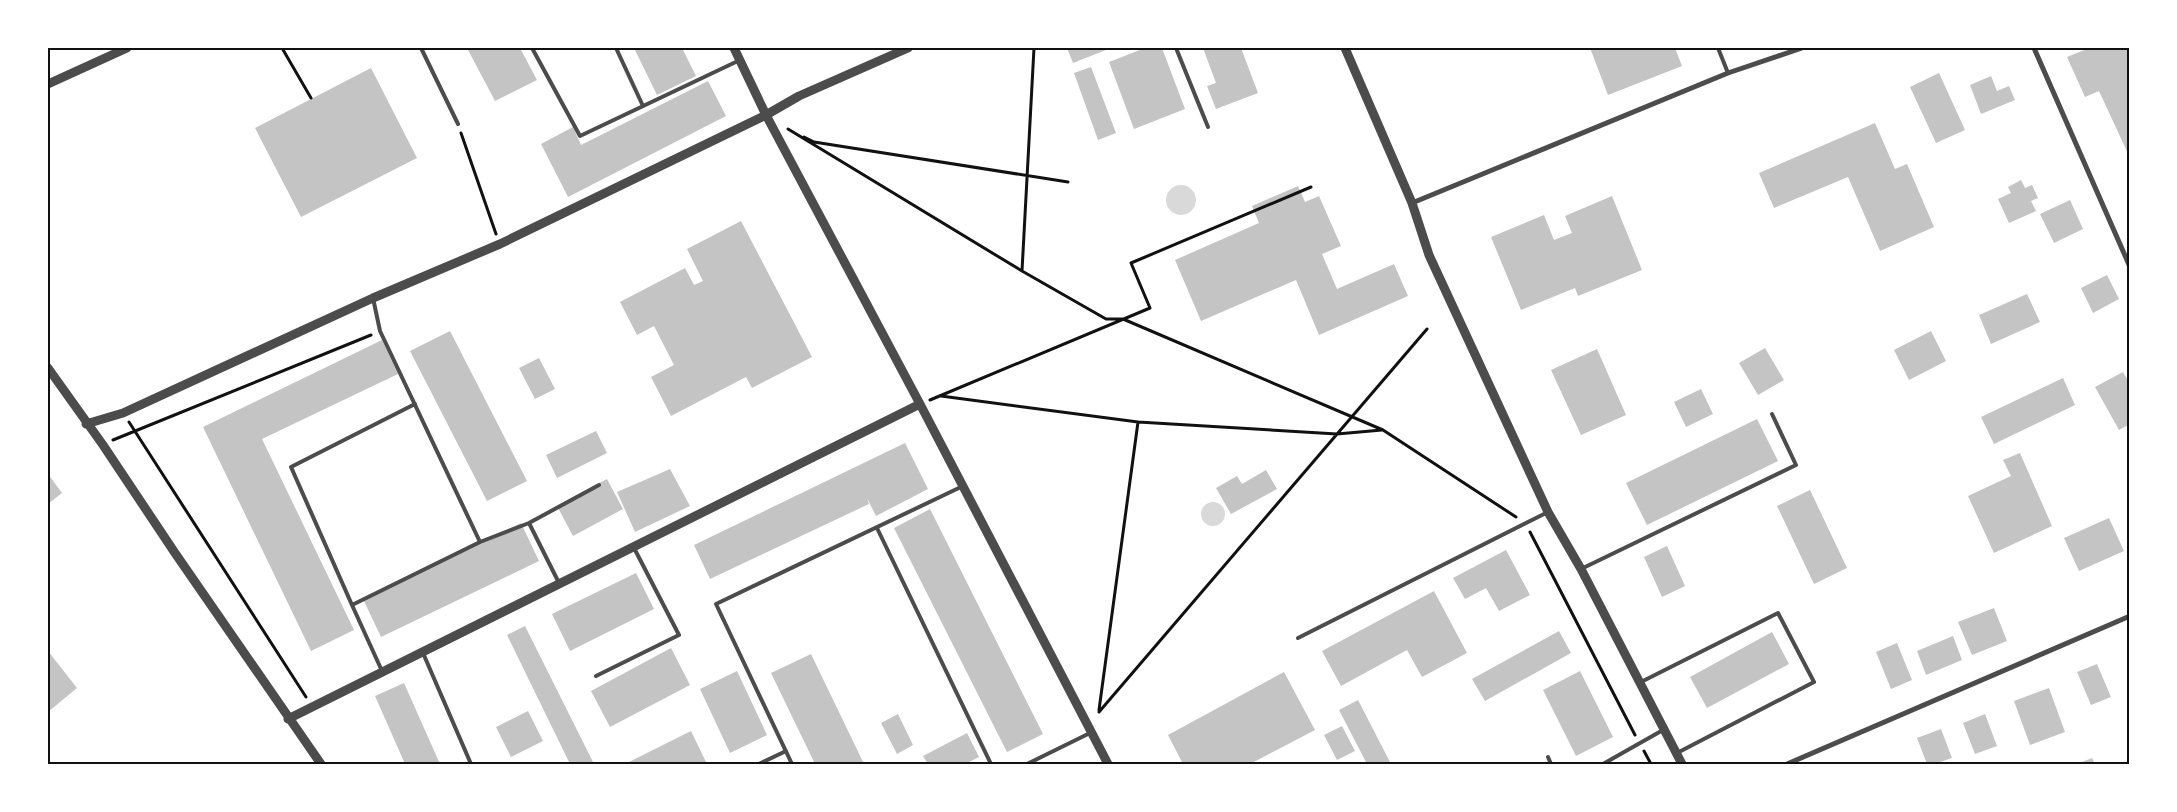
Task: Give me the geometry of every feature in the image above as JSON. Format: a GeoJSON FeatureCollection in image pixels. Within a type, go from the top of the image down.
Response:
{"type":"FeatureCollection","features":[{"type":"Feature","properties":{"kind":"street"},"geometry":{"type":"LineString","coordinates":[[48,84],[127,48]]}},
{"type":"Feature","properties":{"kind":"street"},"geometry":{"type":"LineString","coordinates":[[734,48],[766,115],[920,404],[1108,764]]}},
{"type":"Feature","properties":{"kind":"street"},"geometry":{"type":"LineString","coordinates":[[86,424],[123,413],[373,298],[500,244],[766,115],[800,96],[908,48]]}},
{"type":"Feature","properties":{"kind":"street"},"geometry":{"type":"LineString","coordinates":[[1345,48],[1412,203],[1430,255],[1548,512],[1581,569],[1682,764]]}},
{"type":"Feature","properties":{"kind":"street"},"geometry":{"type":"LineString","coordinates":[[1412,203],[1728,74],[1802,48]]}},
{"type":"Feature","properties":{"kind":"street"},"geometry":{"type":"LineString","coordinates":[[2034,48],[2130,267]]}},
{"type":"Feature","properties":{"kind":"street"},"geometry":{"type":"LineString","coordinates":[[48,368],[86,424],[103,445],[321,764]]}},
{"type":"Feature","properties":{"kind":"street"},"geometry":{"type":"LineString","coordinates":[[288,718],[313,708],[382,671],[422,653],[920,404]]}},
{"type":"Feature","properties":{"kind":"street"},"geometry":{"type":"LineString","coordinates":[[1787,764],[2130,616]]}},
{"type":"Feature","properties":{"kind":"lane"},"geometry":{"type":"LineString","coordinates":[[421,48],[458,124]]}},
{"type":"Feature","properties":{"kind":"lane"},"geometry":{"type":"LineString","coordinates":[[532,48],[580,136],[740,60]]}},
{"type":"Feature","properties":{"kind":"lane"},"geometry":{"type":"LineString","coordinates":[[616,48],[643,106]]}},
{"type":"Feature","properties":{"kind":"lane"},"geometry":{"type":"LineString","coordinates":[[1176,48],[1208,127]]}},
{"type":"Feature","properties":{"kind":"lane"},"geometry":{"type":"LineString","coordinates":[[1718,48],[1728,74]]}},
{"type":"Feature","properties":{"kind":"lane"},"geometry":{"type":"LineString","coordinates":[[373,298],[380,331],[480,542]]}},
{"type":"Feature","properties":{"kind":"lane"},"geometry":{"type":"LineString","coordinates":[[382,671],[291,467],[415,404]]}},
{"type":"Feature","properties":{"kind":"lane"},"geometry":{"type":"LineString","coordinates":[[1581,569],[1796,465],[1772,414]]}},
{"type":"Feature","properties":{"kind":"lane"},"geometry":{"type":"LineString","coordinates":[[352,605],[480,542],[529,523],[598,485]]}},
{"type":"Feature","properties":{"kind":"lane"},"geometry":{"type":"LineString","coordinates":[[792,764],[716,604],[963,486]]}},
{"type":"Feature","properties":{"kind":"lane"},"geometry":{"type":"LineString","coordinates":[[1298,638],[1548,512]]}},
{"type":"Feature","properties":{"kind":"lane"},"geometry":{"type":"LineString","coordinates":[[529,523],[558,584]]}},
{"type":"Feature","properties":{"kind":"lane"},"geometry":{"type":"LineString","coordinates":[[877,528],[991,764]]}},
{"type":"Feature","properties":{"kind":"lane"},"geometry":{"type":"LineString","coordinates":[[596,676],[679,635],[633,546]]}},
{"type":"Feature","properties":{"kind":"lane"},"geometry":{"type":"LineString","coordinates":[[1640,683],[1778,613],[1814,682],[1676,754]]}},
{"type":"Feature","properties":{"kind":"lane"},"geometry":{"type":"LineString","coordinates":[[422,653],[470,764]]}},
{"type":"Feature","properties":{"kind":"lane"},"geometry":{"type":"LineString","coordinates":[[1603,764],[1664,730]]}},
{"type":"Feature","properties":{"kind":"lane"},"geometry":{"type":"LineString","coordinates":[[1027,764],[1091,733]]}},
{"type":"Feature","properties":{"kind":"lane"},"geometry":{"type":"LineString","coordinates":[[759,764],[786,751]]}},
{"type":"Feature","properties":{"kind":"lane"},"geometry":{"type":"LineString","coordinates":[[1548,757],[1551,764]]}},
{"type":"Feature","properties":{"kind":"path"},"geometry":{"type":"LineString","coordinates":[[282,48],[311,98]]}},
{"type":"Feature","properties":{"kind":"path"},"geometry":{"type":"LineString","coordinates":[[1022,271],[1034,48]]}},
{"type":"Feature","properties":{"kind":"path"},"geometry":{"type":"LineString","coordinates":[[458,124],[500,244]]}},
{"type":"Feature","properties":{"kind":"path"},"geometry":{"type":"LineString","coordinates":[[1068,182],[814,142],[783,126],[1022,271],[1106,319],[1123,319],[1383,430],[1526,523],[1651,764]]}},
{"type":"Feature","properties":{"kind":"path"},"geometry":{"type":"LineString","coordinates":[[920,404],[1150,308],[1130,263],[1310,187]]}},
{"type":"Feature","properties":{"kind":"path"},"geometry":{"type":"LineString","coordinates":[[1138,422],[1099,712],[1427,329]]}},
{"type":"Feature","properties":{"kind":"path"},"geometry":{"type":"LineString","coordinates":[[103,445],[134,430],[380,331]]}},
{"type":"Feature","properties":{"kind":"path"},"geometry":{"type":"LineString","coordinates":[[941,396],[1138,422],[1337,434],[1383,430]]}},
{"type":"Feature","properties":{"kind":"path"},"geometry":{"type":"LineString","coordinates":[[123,413],[313,708]]}},
{"type":"Feature","properties":{"kind":"shaded area"},"geometry":{"type":"Polygon","coordinates":[[[1181,185],[1187,186],[1195,194],[1195,206],[1187,214],[1181,215],[1175,214],[1167,206],[1166,200],[1167,194],[1175,186],[1181,185]]]}},
{"type":"Feature","properties":{"kind":"shaded area"},"geometry":{"type":"Polygon","coordinates":[[[1213,502],[1222,505],[1225,514],[1222,523],[1213,526],[1204,523],[1201,514],[1204,505],[1213,502]]]}},
{"type":"Feature","properties":{"kind":"building"},"geometry":{"type":"Polygon","coordinates":[[[467,48],[520,48],[537,80],[495,101],[467,48]]]}},
{"type":"Feature","properties":{"kind":"building"},"geometry":{"type":"Polygon","coordinates":[[[634,48],[682,48],[696,76],[657,95],[634,48]]]}},
{"type":"Feature","properties":{"kind":"building"},"geometry":{"type":"Polygon","coordinates":[[[1067,48],[1111,48],[1073,63],[1067,48]]]}},
{"type":"Feature","properties":{"kind":"building"},"geometry":{"type":"Polygon","coordinates":[[[1145,48],[1162,48],[1185,109],[1134,129],[1109,62],[1145,48]]]}},
{"type":"Feature","properties":{"kind":"building"},"geometry":{"type":"Polygon","coordinates":[[[1203,48],[1241,48],[1258,93],[1216,109],[1207,86],[1216,83],[1203,48]]]}},
{"type":"Feature","properties":{"kind":"building"},"geometry":{"type":"Polygon","coordinates":[[[1590,48],[1675,48],[1682,66],[1608,95],[1590,48]]]}},
{"type":"Feature","properties":{"kind":"building"},"geometry":{"type":"Polygon","coordinates":[[[2089,48],[2130,48],[2130,77],[2128,78],[2130,82],[2130,158],[2099,91],[2085,97],[2067,57],[2089,48]]]}},
{"type":"Feature","properties":{"kind":"building"},"geometry":{"type":"Polygon","coordinates":[[[1091,67],[1116,133],[1098,140],[1074,73],[1091,67]]]}},
{"type":"Feature","properties":{"kind":"building"},"geometry":{"type":"Polygon","coordinates":[[[371,68],[417,158],[301,217],[255,128],[371,68]]]}},
{"type":"Feature","properties":{"kind":"building"},"geometry":{"type":"Polygon","coordinates":[[[1939,73],[1965,130],[1936,143],[1910,87],[1939,73]]]}},
{"type":"Feature","properties":{"kind":"building"},"geometry":{"type":"Polygon","coordinates":[[[1991,76],[1997,91],[2009,86],[2015,100],[1981,114],[1970,85],[1991,76]]]}},
{"type":"Feature","properties":{"kind":"building"},"geometry":{"type":"Polygon","coordinates":[[[708,81],[726,116],[568,197],[541,144],[573,127],[581,145],[708,81]]]}},
{"type":"Feature","properties":{"kind":"building"},"geometry":{"type":"Polygon","coordinates":[[[1875,123],[1895,169],[1907,164],[1934,227],[1880,251],[1848,177],[1774,208],[1759,173],[1875,123]]]}},
{"type":"Feature","properties":{"kind":"building"},"geometry":{"type":"Polygon","coordinates":[[[2021,180],[2025,188],[2032,185],[2038,198],[2031,201],[2036,211],[2009,223],[1998,199],[2011,193],[2008,187],[2021,180]]]}},
{"type":"Feature","properties":{"kind":"building"},"geometry":{"type":"Polygon","coordinates":[[[1298,186],[1305,202],[1319,196],[1341,246],[1322,254],[1337,289],[1394,264],[1408,296],[1319,335],[1296,280],[1201,321],[1175,260],[1259,223],[1252,206],[1298,186]]]}},
{"type":"Feature","properties":{"kind":"building"},"geometry":{"type":"Polygon","coordinates":[[[1612,196],[1642,270],[1578,296],[1575,288],[1521,310],[1491,237],[1544,215],[1554,240],[1572,233],[1565,216],[1612,196]]]}},
{"type":"Feature","properties":{"kind":"building"},"geometry":{"type":"Polygon","coordinates":[[[2070,200],[2083,229],[2054,243],[2040,214],[2070,200]]]}},
{"type":"Feature","properties":{"kind":"building"},"geometry":{"type":"Polygon","coordinates":[[[741,221],[812,357],[752,388],[746,377],[671,416],[651,377],[674,365],[654,326],[637,335],[620,302],[685,268],[694,285],[703,281],[687,249],[741,221]]]}},
{"type":"Feature","properties":{"kind":"building"},"geometry":{"type":"Polygon","coordinates":[[[2107,275],[2119,299],[2093,313],[2081,288],[2107,275]]]}},
{"type":"Feature","properties":{"kind":"building"},"geometry":{"type":"Polygon","coordinates":[[[2027,294],[2040,322],[1991,344],[1979,315],[2027,294]]]}},
{"type":"Feature","properties":{"kind":"building"},"geometry":{"type":"Polygon","coordinates":[[[450,331],[527,481],[487,501],[410,351],[450,331]]]}},
{"type":"Feature","properties":{"kind":"building"},"geometry":{"type":"Polygon","coordinates":[[[1931,331],[1946,361],[1909,380],[1894,350],[1931,331]]]}},
{"type":"Feature","properties":{"kind":"building"},"geometry":{"type":"Polygon","coordinates":[[[382,340],[398,374],[262,439],[354,630],[311,651],[203,427],[382,340]]]}},
{"type":"Feature","properties":{"kind":"building"},"geometry":{"type":"Polygon","coordinates":[[[1765,348],[1784,380],[1758,395],[1739,363],[1765,348]]]}},
{"type":"Feature","properties":{"kind":"building"},"geometry":{"type":"Polygon","coordinates":[[[1597,349],[1626,415],[1581,435],[1551,370],[1597,349]]]}},
{"type":"Feature","properties":{"kind":"building"},"geometry":{"type":"Polygon","coordinates":[[[539,358],[555,389],[535,399],[519,368],[539,358]]]}},
{"type":"Feature","properties":{"kind":"building"},"geometry":{"type":"Polygon","coordinates":[[[2123,372],[2130,384],[2130,424],[2119,430],[2095,387],[2123,372]]]}},
{"type":"Feature","properties":{"kind":"building"},"geometry":{"type":"Polygon","coordinates":[[[2063,378],[2075,405],[1994,444],[1981,417],[2063,378]]]}},
{"type":"Feature","properties":{"kind":"building"},"geometry":{"type":"Polygon","coordinates":[[[1701,389],[1713,414],[1686,427],[1674,402],[1701,389]]]}},
{"type":"Feature","properties":{"kind":"building"},"geometry":{"type":"Polygon","coordinates":[[[1757,419],[1778,461],[1647,525],[1626,483],[1757,419]]]}},
{"type":"Feature","properties":{"kind":"building"},"geometry":{"type":"Polygon","coordinates":[[[596,431],[607,453],[557,478],[546,455],[596,431]]]}},
{"type":"Feature","properties":{"kind":"building"},"geometry":{"type":"Polygon","coordinates":[[[905,443],[928,489],[876,516],[867,498],[869,504],[710,579],[694,545],[905,443]]]}},
{"type":"Feature","properties":{"kind":"building"},"geometry":{"type":"Polygon","coordinates":[[[2020,453],[2052,526],[1994,553],[1968,496],[2011,476],[2003,460],[2020,453]]]}},
{"type":"Feature","properties":{"kind":"building"},"geometry":{"type":"Polygon","coordinates":[[[670,469],[690,506],[635,532],[617,492],[670,469]]]}},
{"type":"Feature","properties":{"kind":"building"},"geometry":{"type":"Polygon","coordinates":[[[1266,470],[1277,489],[1231,514],[1216,488],[1237,476],[1242,484],[1266,470]]]}},
{"type":"Feature","properties":{"kind":"building"},"geometry":{"type":"Polygon","coordinates":[[[48,474],[62,493],[48,504],[48,474]]]}},
{"type":"Feature","properties":{"kind":"building"},"geometry":{"type":"Polygon","coordinates":[[[607,479],[623,509],[573,536],[557,506],[607,479]]]}},
{"type":"Feature","properties":{"kind":"building"},"geometry":{"type":"Polygon","coordinates":[[[1810,490],[1847,568],[1814,584],[1777,506],[1810,490]]]}},
{"type":"Feature","properties":{"kind":"building"},"geometry":{"type":"Polygon","coordinates":[[[930,509],[1043,734],[1007,752],[894,528],[930,509]]]}},
{"type":"Feature","properties":{"kind":"building"},"geometry":{"type":"Polygon","coordinates":[[[2109,518],[2124,551],[2079,571],[2064,538],[2109,518]]]}},
{"type":"Feature","properties":{"kind":"building"},"geometry":{"type":"Polygon","coordinates":[[[521,523],[539,561],[381,637],[363,599],[521,523]]]}},
{"type":"Feature","properties":{"kind":"building"},"geometry":{"type":"Polygon","coordinates":[[[1667,546],[1685,586],[1662,597],[1644,557],[1667,546]]]}},
{"type":"Feature","properties":{"kind":"building"},"geometry":{"type":"Polygon","coordinates":[[[1506,550],[1530,595],[1499,611],[1486,588],[1465,599],[1453,578],[1506,550]]]}},
{"type":"Feature","properties":{"kind":"building"},"geometry":{"type":"Polygon","coordinates":[[[636,573],[654,609],[570,651],[552,614],[636,573]]]}},
{"type":"Feature","properties":{"kind":"building"},"geometry":{"type":"Polygon","coordinates":[[[1434,591],[1467,653],[1422,677],[1407,650],[1341,686],[1322,651],[1434,591]]]}},
{"type":"Feature","properties":{"kind":"building"},"geometry":{"type":"Polygon","coordinates":[[[1994,608],[2007,641],[1972,655],[1958,622],[1994,608]]]}},
{"type":"Feature","properties":{"kind":"building"},"geometry":{"type":"Polygon","coordinates":[[[525,626],[594,764],[570,764],[507,635],[525,626]]]}},
{"type":"Feature","properties":{"kind":"building"},"geometry":{"type":"Polygon","coordinates":[[[1559,631],[1571,653],[1485,701],[1472,679],[1559,631]]]}},
{"type":"Feature","properties":{"kind":"building"},"geometry":{"type":"Polygon","coordinates":[[[1772,632],[1789,664],[1707,708],[1690,677],[1772,632]]]}},
{"type":"Feature","properties":{"kind":"building"},"geometry":{"type":"Polygon","coordinates":[[[1953,636],[1962,660],[1926,675],[1917,651],[1953,636]]]}},
{"type":"Feature","properties":{"kind":"building"},"geometry":{"type":"Polygon","coordinates":[[[1897,643],[1912,680],[1891,689],[1876,652],[1897,643]]]}},
{"type":"Feature","properties":{"kind":"building"},"geometry":{"type":"Polygon","coordinates":[[[671,648],[690,685],[610,727],[591,691],[671,648]]]}},
{"type":"Feature","properties":{"kind":"building"},"geometry":{"type":"Polygon","coordinates":[[[48,651],[77,688],[48,712],[48,651]]]}},
{"type":"Feature","properties":{"kind":"building"},"geometry":{"type":"Polygon","coordinates":[[[811,654],[864,764],[815,764],[771,673],[811,654]]]}},
{"type":"Feature","properties":{"kind":"building"},"geometry":{"type":"Polygon","coordinates":[[[2097,664],[2111,697],[2091,705],[2077,672],[2097,664]]]}},
{"type":"Feature","properties":{"kind":"building"},"geometry":{"type":"Polygon","coordinates":[[[737,671],[767,735],[730,753],[700,689],[737,671]]]}},
{"type":"Feature","properties":{"kind":"building"},"geometry":{"type":"Polygon","coordinates":[[[1580,671],[1613,737],[1576,756],[1543,690],[1580,671]]]}},
{"type":"Feature","properties":{"kind":"building"},"geometry":{"type":"Polygon","coordinates":[[[1284,672],[1315,730],[1250,764],[1183,764],[1168,735],[1284,672]]]}},
{"type":"Feature","properties":{"kind":"building"},"geometry":{"type":"Polygon","coordinates":[[[404,683],[440,764],[405,764],[375,696],[404,683]]]}},
{"type":"Feature","properties":{"kind":"building"},"geometry":{"type":"Polygon","coordinates":[[[2049,688],[2065,732],[2030,745],[2014,701],[2049,688]]]}},
{"type":"Feature","properties":{"kind":"building"},"geometry":{"type":"Polygon","coordinates":[[[1358,700],[1390,762],[1367,764],[1339,710],[1358,700]]]}},
{"type":"Feature","properties":{"kind":"building"},"geometry":{"type":"Polygon","coordinates":[[[528,711],[543,741],[511,757],[496,727],[528,711]]]}},
{"type":"Feature","properties":{"kind":"building"},"geometry":{"type":"Polygon","coordinates":[[[898,714],[913,745],[897,754],[881,723],[898,714]]]}},
{"type":"Feature","properties":{"kind":"building"},"geometry":{"type":"Polygon","coordinates":[[[1985,714],[1997,746],[1975,754],[1963,723],[1985,714]]]}},
{"type":"Feature","properties":{"kind":"building"},"geometry":{"type":"Polygon","coordinates":[[[1342,726],[1355,751],[1337,760],[1324,735],[1342,726]]]}},
{"type":"Feature","properties":{"kind":"building"},"geometry":{"type":"Polygon","coordinates":[[[1941,729],[1952,758],[1934,764],[1927,764],[1917,738],[1941,729]]]}},
{"type":"Feature","properties":{"kind":"building"},"geometry":{"type":"Polygon","coordinates":[[[691,731],[707,764],[625,764],[691,731]]]}},
{"type":"Feature","properties":{"kind":"building"},"geometry":{"type":"Polygon","coordinates":[[[967,733],[979,757],[965,764],[928,764],[923,756],[967,733]]]}},
{"type":"Feature","properties":{"kind":"building"},"geometry":{"type":"Polygon","coordinates":[[[2092,758],[2095,764],[2077,764],[2092,758]]]}}]}
